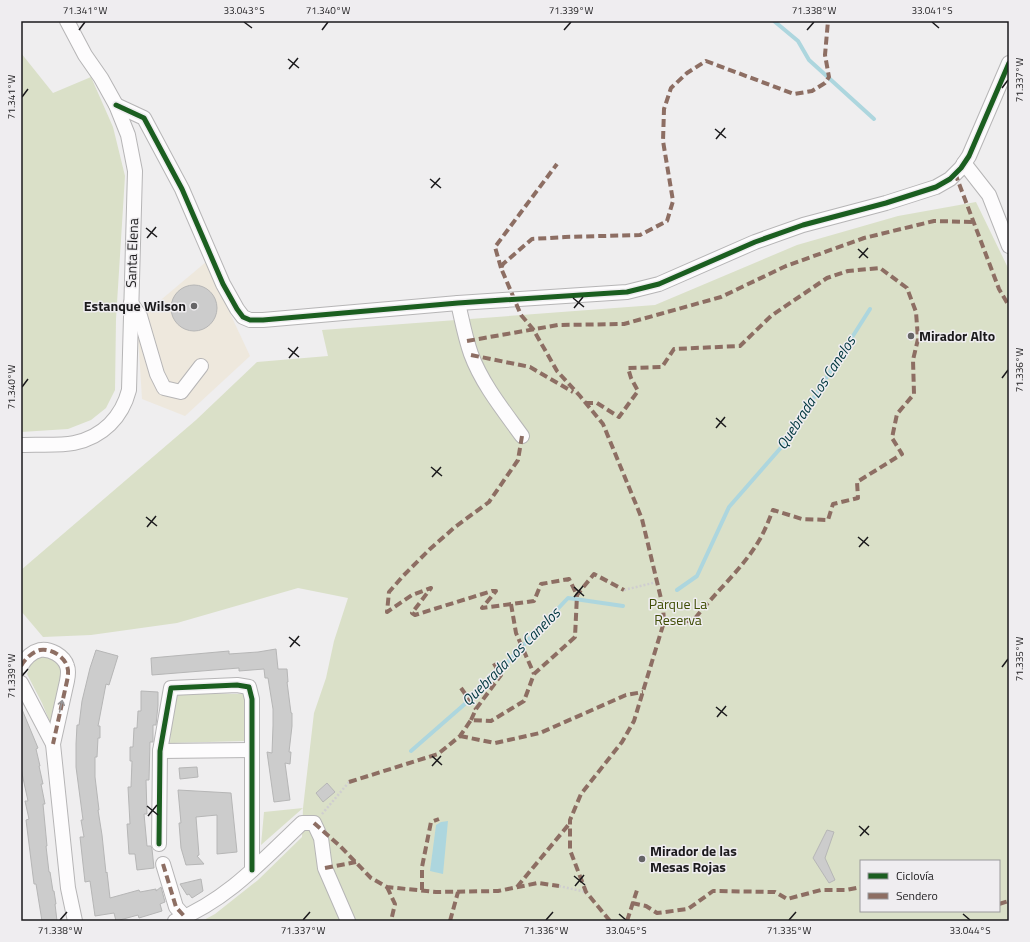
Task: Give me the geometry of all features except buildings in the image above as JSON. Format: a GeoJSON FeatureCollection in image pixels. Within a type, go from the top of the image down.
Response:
{"type":"FeatureCollection","features":[{"type":"Feature","properties":{"kind":"street","name":"Santa Elena"},"geometry":{"type":"LineString","coordinates":[[21,445],[74,443],[92,436],[107,428],[117,416],[126,403],[129,390],[134,171],[128,135],[116,105],[101,78],[85,55],[67,21]]}},
{"type":"Feature","properties":{"kind":"street"},"geometry":{"type":"LineString","coordinates":[[116,105],[144,118],[182,189],[223,284],[237,309],[243,317],[250,320],[263,320],[458,303],[627,292],[659,284],[755,242],[797,227],[936,188],[950,179],[964,163],[1009,62]]}},
{"type":"Feature","properties":{"kind":"street"},"geometry":{"type":"LineString","coordinates":[[964,163],[989,195],[1009,246]]}},
{"type":"Feature","properties":{"kind":"street"},"geometry":{"type":"LineString","coordinates":[[131,303],[140,316],[157,374],[164,388],[181,392],[201,366]]}},
{"type":"Feature","properties":{"kind":"street"},"geometry":{"type":"LineString","coordinates":[[458,303],[471,355],[488,386],[522,436]]}},
{"type":"Feature","properties":{"kind":"street"},"geometry":{"type":"LineString","coordinates":[[21,666],[28,657],[40,650],[54,652],[62,657],[67,665],[67,682],[53,744],[68,888],[75,921]]}},
{"type":"Feature","properties":{"kind":"street"},"geometry":{"type":"LineString","coordinates":[[21,683],[53,744]]}},
{"type":"Feature","properties":{"kind":"street"},"geometry":{"type":"LineString","coordinates":[[159,844],[160,751],[171,688],[237,685],[249,687],[252,699],[252,870]]}},
{"type":"Feature","properties":{"kind":"street"},"geometry":{"type":"LineString","coordinates":[[160,751],[252,750]]}},
{"type":"Feature","properties":{"kind":"street"},"geometry":{"type":"LineString","coordinates":[[163,864],[182,920],[232,889],[252,870],[308,823],[321,838],[325,868],[348,921]]}},
{"type":"Feature","properties":{"kind":"path"},"geometry":{"type":"LineString","coordinates":[[624,590],[656,582]]}},
{"type":"Feature","properties":{"kind":"path"},"geometry":{"type":"LineString","coordinates":[[308,823],[349,782]]}},
{"type":"Feature","properties":{"kind":"path"},"geometry":{"type":"LineString","coordinates":[[559,886],[586,892]]}},
{"type":"Feature","properties":{"kind":"shaded area"},"geometry":{"type":"Polygon","coordinates":[[[206,262],[250,356],[185,416],[142,399],[137,320],[206,262]]]}},
{"type":"Feature","properties":{"kind":"green space"},"geometry":{"type":"Polygon","coordinates":[[[21,53],[53,93],[91,77],[113,127],[125,176],[116,319],[115,390],[106,408],[91,420],[68,429],[21,432],[21,53]]]}},
{"type":"Feature","properties":{"kind":"green space","name":"Parque La Reserva"},"geometry":{"type":"Polygon","coordinates":[[[976,202],[1009,270],[1009,921],[202,921],[215,914],[258,880],[302,837],[303,808],[314,713],[326,678],[334,641],[348,598],[298,588],[177,623],[91,635],[43,637],[21,611],[21,570],[196,420],[257,362],[328,356],[322,330],[655,305],[797,245],[898,216],[976,202]]]}},
{"type":"Feature","properties":{"kind":"green space"},"geometry":{"type":"Polygon","coordinates":[[[41,656],[55,659],[63,671],[52,727],[27,674],[32,662],[41,656]]]}},
{"type":"Feature","properties":{"kind":"green space"},"geometry":{"type":"Polygon","coordinates":[[[183,693],[244,694],[245,741],[170,743],[173,698],[183,693]]]}},
{"type":"Feature","properties":{"kind":"green space"},"geometry":{"type":"Polygon","coordinates":[[[303,808],[261,845],[264,812],[303,808]]]}},
{"type":"Feature","properties":{"kind":"water"},"geometry":{"type":"Polygon","coordinates":[[[448,821],[443,874],[430,871],[436,825],[441,822],[448,821]]]}},
{"type":"Feature","properties":{"kind":"waterway"},"geometry":{"type":"LineString","coordinates":[[774,21],[798,41],[809,60],[874,119]]}},
{"type":"Feature","properties":{"kind":"waterway","name":"Quebrada Los Canelos"},"geometry":{"type":"LineString","coordinates":[[677,590],[697,576],[729,507],[785,443],[870,309]]}},
{"type":"Feature","properties":{"kind":"waterway","name":"Quebrada Los Canelos"},"geometry":{"type":"LineString","coordinates":[[411,751],[482,689],[568,598],[623,606]]}},
{"type":"Feature","properties":{"kind":"marked path"},"geometry":{"type":"LineString","coordinates":[[610,921],[586,892],[570,850],[570,820],[581,794],[622,742],[634,721],[664,622],[663,607],[642,519],[603,424],[557,371],[533,329],[521,315],[501,268],[503,264],[532,239],[640,235],[667,221],[673,201],[663,141],[664,109],[671,88],[687,73],[706,61],[794,94],[812,91],[825,83],[829,77],[825,55],[828,21]]}},
{"type":"Feature","properties":{"kind":"marked path"},"geometry":{"type":"LineString","coordinates":[[501,268],[495,247],[557,164]]}},
{"type":"Feature","properties":{"kind":"marked path"},"geometry":{"type":"LineString","coordinates":[[955,173],[999,289],[1009,306]]}},
{"type":"Feature","properties":{"kind":"marked path"},"geometry":{"type":"LineString","coordinates":[[467,341],[558,325],[624,324],[721,297],[786,266],[864,238],[934,221],[973,222]]}},
{"type":"Feature","properties":{"kind":"marked path"},"geometry":{"type":"LineString","coordinates":[[585,403],[597,403],[619,417],[638,391],[631,378],[628,368],[662,367],[674,349],[740,346],[771,316],[827,278],[848,271],[880,268],[907,288],[916,312],[918,339],[913,360],[914,394],[897,414],[892,438],[902,454],[857,482],[858,498],[833,504],[828,520],[802,519],[773,510],[762,536],[753,550],[693,621],[664,622]]}},
{"type":"Feature","properties":{"kind":"marked path"},"geometry":{"type":"LineString","coordinates":[[471,355],[530,367],[573,392]]}},
{"type":"Feature","properties":{"kind":"marked path"},"geometry":{"type":"LineString","coordinates":[[522,436],[518,460],[489,502],[455,527],[403,576],[389,592],[387,612],[412,595],[431,588],[412,613],[415,615],[492,591],[496,591],[482,608],[534,601],[541,584],[569,579],[577,595]]}},
{"type":"Feature","properties":{"kind":"marked path"},"geometry":{"type":"LineString","coordinates":[[349,782],[438,754],[460,736],[471,720],[491,721],[524,701],[534,674],[575,637],[577,595],[594,574],[624,590]]}},
{"type":"Feature","properties":{"kind":"marked path"},"geometry":{"type":"LineString","coordinates":[[511,604],[516,633],[534,674]]}},
{"type":"Feature","properties":{"kind":"marked path"},"geometry":{"type":"LineString","coordinates":[[21,666],[27,658],[40,650],[48,650],[60,656],[67,666],[67,679],[53,744]]}},
{"type":"Feature","properties":{"kind":"marked path"},"geometry":{"type":"LineString","coordinates":[[471,720],[476,709],[501,675],[493,662]]}},
{"type":"Feature","properties":{"kind":"marked path"},"geometry":{"type":"LineString","coordinates":[[461,688],[476,709]]}},
{"type":"Feature","properties":{"kind":"marked path"},"geometry":{"type":"LineString","coordinates":[[460,736],[495,743],[540,733],[626,695],[643,692]]}},
{"type":"Feature","properties":{"kind":"marked path"},"geometry":{"type":"LineString","coordinates":[[422,890],[422,867],[431,822],[439,819]]}},
{"type":"Feature","properties":{"kind":"marked path"},"geometry":{"type":"LineString","coordinates":[[314,823],[340,846],[371,878],[387,887],[436,892],[498,891],[538,883],[559,886]]}},
{"type":"Feature","properties":{"kind":"marked path"},"geometry":{"type":"LineString","coordinates":[[517,887],[570,823]]}},
{"type":"Feature","properties":{"kind":"marked path"},"geometry":{"type":"LineString","coordinates":[[325,868],[356,862]]}},
{"type":"Feature","properties":{"kind":"marked path"},"geometry":{"type":"LineString","coordinates":[[163,864],[176,907],[185,917]]}},
{"type":"Feature","properties":{"kind":"marked path"},"geometry":{"type":"LineString","coordinates":[[387,887],[395,904],[391,921]]}},
{"type":"Feature","properties":{"kind":"marked path"},"geometry":{"type":"LineString","coordinates":[[627,921],[638,887]]}},
{"type":"Feature","properties":{"kind":"marked path"},"geometry":{"type":"LineString","coordinates":[[632,903],[646,906],[657,913],[688,909],[713,891],[775,892],[787,899],[821,890],[846,890],[860,887]]}},
{"type":"Feature","properties":{"kind":"marked path"},"geometry":{"type":"LineString","coordinates":[[450,921],[458,892]]}},
{"type":"Feature","properties":{"kind":"marked path"},"geometry":{"type":"LineString","coordinates":[[1000,904],[1009,901]]}},
{"type":"Feature","properties":{"kind":"cycle path"},"geometry":{"type":"LineString","coordinates":[[116,105],[144,118],[182,189],[223,284],[237,309],[243,317],[250,320],[263,320],[458,303],[627,292],[659,284],[755,242],[803,225],[886,203],[936,187],[950,179],[961,168],[969,156],[1009,63]]}},
{"type":"Feature","properties":{"kind":"cycle path"},"geometry":{"type":"LineString","coordinates":[[159,844],[160,751],[171,688],[237,685],[249,687],[252,699],[252,870]]}},
{"type":"Feature","properties":{"kind":"place","name":"Estanque Wilson"},"geometry":{"type":"Point","coordinates":[194,306]}},
{"type":"Feature","properties":{"kind":"place","name":"Mirador Alto"},"geometry":{"type":"Point","coordinates":[911,336]}},
{"type":"Feature","properties":{"kind":"place","name":"Mirador de las Mesas Rojas"},"geometry":{"type":"Point","coordinates":[642,859]}}]}
